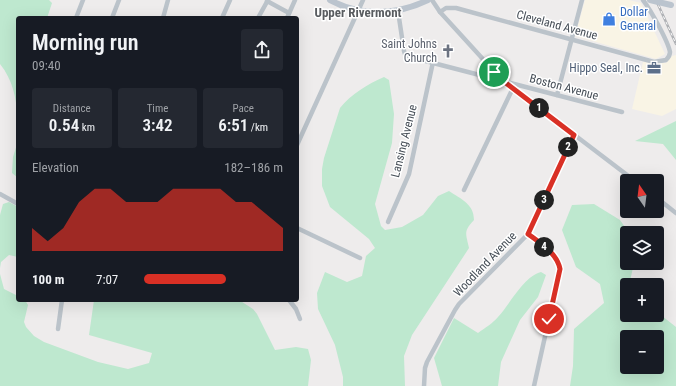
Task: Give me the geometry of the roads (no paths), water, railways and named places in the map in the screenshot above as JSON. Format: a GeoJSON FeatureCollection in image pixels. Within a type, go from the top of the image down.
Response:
{"type":"FeatureCollection","features":[{"type":"Feature","properties":{"kind":"main road"},"geometry":{"type":"LineString","coordinates":[[330,0],[357,11],[376,12],[398,11],[428,0]]}},
{"type":"Feature","properties":{"kind":"main road"},"geometry":{"type":"LineString","coordinates":[[650,0],[674,6]]}},
{"type":"Feature","properties":{"kind":"street"},"geometry":{"type":"LineString","coordinates":[[77,16],[83,0]]}},
{"type":"Feature","properties":{"kind":"street"},"geometry":{"type":"LineString","coordinates":[[113,16],[119,0]]}},
{"type":"Feature","properties":{"kind":"street"},"geometry":{"type":"LineString","coordinates":[[163,16],[168,0]]}},
{"type":"Feature","properties":{"kind":"street"},"geometry":{"type":"LineString","coordinates":[[223,16],[230,0]]}},
{"type":"Feature","properties":{"kind":"street"},"geometry":{"type":"LineString","coordinates":[[288,16],[295,0]]}},
{"type":"Feature","properties":{"kind":"street"},"geometry":{"type":"LineString","coordinates":[[299,135],[363,0]]}},
{"type":"Feature","properties":{"kind":"street"},"geometry":{"type":"LineString","coordinates":[[432,0],[440,12],[502,80],[626,174]]}},
{"type":"Feature","properties":{"kind":"street"},"geometry":{"type":"LineString","coordinates":[[556,95],[582,0]]}},
{"type":"Feature","properties":{"kind":"street","name":"Cleveland Avenue"},"geometry":{"type":"LineString","coordinates":[[440,12],[446,8],[456,8],[654,62],[666,60],[669,57],[670,52],[666,41],[643,0]]}},
{"type":"Feature","properties":{"kind":"street"},"geometry":{"type":"LineString","coordinates":[[259,16],[268,1],[289,13]]}},
{"type":"Feature","properties":{"kind":"street","name":"Boston Avenue"},"geometry":{"type":"LineString","coordinates":[[398,11],[405,54],[410,57],[622,112]]}},
{"type":"Feature","properties":{"kind":"street","name":"Lansing Avenue"},"geometry":{"type":"LineString","coordinates":[[388,222],[408,174],[432,62]]}},
{"type":"Feature","properties":{"kind":"street"},"geometry":{"type":"LineString","coordinates":[[464,190],[513,88]]}},
{"type":"Feature","properties":{"kind":"street","name":"Woodland Avenue"},"geometry":{"type":"LineString","coordinates":[[424,386],[425,368],[455,310],[528,234],[574,135]]}},
{"type":"Feature","properties":{"kind":"street"},"geometry":{"type":"LineString","coordinates":[[0,194],[16,203]]}},
{"type":"Feature","properties":{"kind":"street"},"geometry":{"type":"LineString","coordinates":[[664,204],[676,213]]}},
{"type":"Feature","properties":{"kind":"street"},"geometry":{"type":"LineString","coordinates":[[299,229],[360,258]]}},
{"type":"Feature","properties":{"kind":"street"},"geometry":{"type":"LineString","coordinates":[[528,234],[556,258],[560,269],[534,386]]}},
{"type":"Feature","properties":{"kind":"street"},"geometry":{"type":"LineString","coordinates":[[58,329],[62,302]]}},
{"type":"Feature","properties":{"kind":"street"},"geometry":{"type":"LineString","coordinates":[[291,302],[296,309],[300,319]]}},
{"type":"Feature","properties":{"kind":"railway"},"geometry":{"type":"LineString","coordinates":[[656,0],[676,44]]}},
{"type":"Feature","properties":{"kind":"place","name":"Dollar General"},"geometry":{"type":"Point","coordinates":[609,19]}},
{"type":"Feature","properties":{"kind":"place","name":"Saint Johns Church"},"geometry":{"type":"Point","coordinates":[448,51]}},
{"type":"Feature","properties":{"kind":"place","name":"Hippo Seal, Inc."},"geometry":{"type":"Point","coordinates":[654,68]}},
{"type":"Feature","properties":{"kind":"district","name":"Upper Rivermont"},"geometry":{"type":"Point","coordinates":[358,12]}}]}
